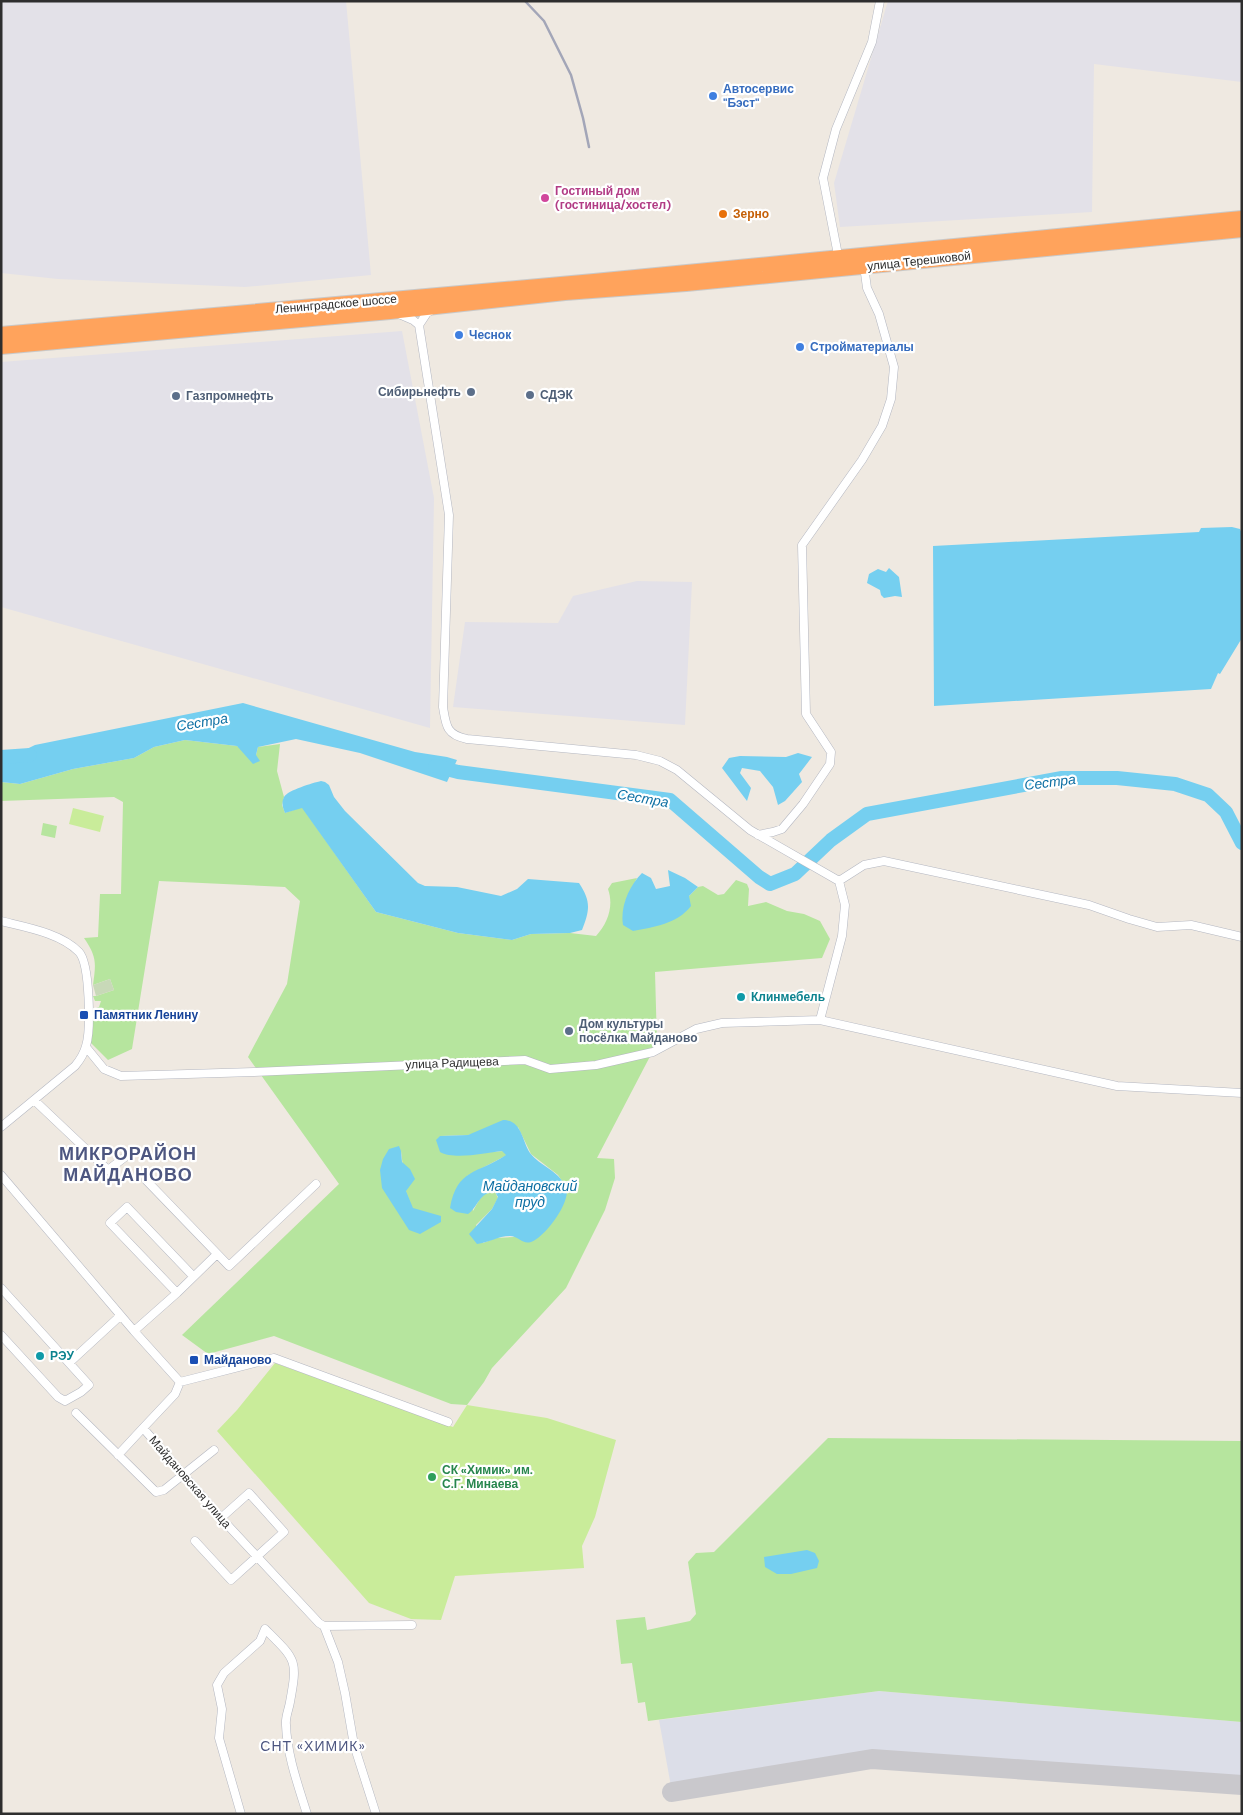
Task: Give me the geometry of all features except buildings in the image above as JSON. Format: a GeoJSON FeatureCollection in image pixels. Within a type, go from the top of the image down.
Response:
{"type":"FeatureCollection","features":[{"type":"Feature","properties":{"kind":"highway","name":"улица Терешковой"},"geometry":{"type":"LineString","coordinates":[[863,261],[1242,218]]}},
{"type":"Feature","properties":{"kind":"highway","name":"улица Терешковой"},"geometry":{"type":"LineString","coordinates":[[671,272],[840,263],[1242,230]]}},
{"type":"Feature","properties":{"kind":"highway","name":"улица Терешковой"},"geometry":{"type":"LineString","coordinates":[[595,290],[686,284],[840,263]]}},
{"type":"Feature","properties":{"kind":"highway","name":"Ленинградское шоссе"},"geometry":{"type":"LineString","coordinates":[[1,334],[671,272]]}},
{"type":"Feature","properties":{"kind":"highway","name":"Ленинградское шоссе"},"geometry":{"type":"LineString","coordinates":[[1,347],[390,312],[595,290]]}},
{"type":"Feature","properties":{"kind":"street"},"geometry":{"type":"LineString","coordinates":[[840,263],[823,178],[836,129],[872,42],[880,1]]}},
{"type":"Feature","properties":{"kind":"street"},"geometry":{"type":"LineString","coordinates":[[760,836],[782,829],[803,804],[830,764],[831,752],[806,714],[802,545],[862,460],[882,426],[891,399],[894,367],[879,314],[867,288],[863,261]]}},
{"type":"Feature","properties":{"kind":"street"},"geometry":{"type":"LineString","coordinates":[[437,307],[427,313],[419,324],[449,515],[443,707],[447,728],[459,738],[636,755],[660,761],[677,770],[750,830],[839,881],[844,905],[842,936],[820,1020]]}},
{"type":"Feature","properties":{"kind":"street"},"geometry":{"type":"LineString","coordinates":[[390,312],[405,316],[419,324]]}},
{"type":"Feature","properties":{"kind":"street"},"geometry":{"type":"LineString","coordinates":[[839,881],[864,865],[884,861],[1089,905],[1157,927],[1191,925],[1242,937]]}},
{"type":"Feature","properties":{"kind":"street"},"geometry":{"type":"LineString","coordinates":[[1,921],[57,938],[79,952],[85,961],[88,997],[88,1035],[82,1057],[75,1066],[1,1127]]}},
{"type":"Feature","properties":{"kind":"street","name":"улица Радищева"},"geometry":{"type":"LineString","coordinates":[[86,1047],[104,1069],[121,1076],[525,1060],[550,1069],[596,1065],[654,1052],[696,1029],[722,1023],[820,1020],[1117,1086],[1242,1093]]}},
{"type":"Feature","properties":{"kind":"street"},"geometry":{"type":"LineString","coordinates":[[34,1100],[108,1170],[125,1157]]}},
{"type":"Feature","properties":{"kind":"street"},"geometry":{"type":"LineString","coordinates":[[1,1176],[120,1316],[180,1382],[274,1358],[448,1422]]}},
{"type":"Feature","properties":{"kind":"street"},"geometry":{"type":"LineString","coordinates":[[146,1180],[229,1266],[316,1184]]}},
{"type":"Feature","properties":{"kind":"street"},"geometry":{"type":"LineString","coordinates":[[177,1293],[110,1223],[126,1207],[193,1276]]}},
{"type":"Feature","properties":{"kind":"street"},"geometry":{"type":"LineString","coordinates":[[134,1331],[217,1254]]}},
{"type":"Feature","properties":{"kind":"street"},"geometry":{"type":"LineString","coordinates":[[1,1288],[89,1385],[65,1401],[58,1397],[1,1335]]}},
{"type":"Feature","properties":{"kind":"street"},"geometry":{"type":"LineString","coordinates":[[69,1363],[120,1316]]}},
{"type":"Feature","properties":{"kind":"street","name":"Майдановская улица"},"geometry":{"type":"LineString","coordinates":[[180,1382],[175,1394],[143,1428],[221,1518],[319,1623],[324,1626]]}},
{"type":"Feature","properties":{"kind":"street"},"geometry":{"type":"LineString","coordinates":[[76,1413],[156,1492],[164,1490],[214,1450]]}},
{"type":"Feature","properties":{"kind":"street"},"geometry":{"type":"LineString","coordinates":[[118,1456],[143,1428]]}},
{"type":"Feature","properties":{"kind":"street"},"geometry":{"type":"LineString","coordinates":[[195,1541],[231,1580],[284,1532],[249,1493],[221,1518]]}},
{"type":"Feature","properties":{"kind":"street"},"geometry":{"type":"LineString","coordinates":[[376,1814],[354,1745],[338,1662],[324,1626],[412,1625]]}},
{"type":"Feature","properties":{"kind":"street"},"geometry":{"type":"LineString","coordinates":[[240,1814],[220,1738],[222,1709],[217,1685],[224,1674],[260,1641],[265,1629],[282,1646],[295,1666],[295,1678],[286,1722],[290,1756],[307,1814]]}},
{"type":"Feature","properties":{"kind":"shaded area"},"geometry":{"type":"Polygon","coordinates":[[[1,1],[346,1],[371,275],[245,287],[58,279],[1,273],[1,1]]]}},
{"type":"Feature","properties":{"kind":"shaded area"},"geometry":{"type":"Polygon","coordinates":[[[888,1],[1242,1],[1242,82],[1094,64],[1092,212],[840,227],[834,183],[888,1]]]}},
{"type":"Feature","properties":{"kind":"shaded area"},"geometry":{"type":"Polygon","coordinates":[[[402,331],[434,498],[430,728],[1,607],[1,362],[402,331]]]}},
{"type":"Feature","properties":{"kind":"shaded area"},"geometry":{"type":"Polygon","coordinates":[[[637,581],[692,582],[685,725],[453,707],[465,622],[558,623],[573,596],[637,581]]]}},
{"type":"Feature","properties":{"kind":"shaded area"},"geometry":{"type":"Polygon","coordinates":[[[879,1691],[1242,1722],[1242,1785],[872,1759],[672,1792],[659,1720],[879,1691]]]}},
{"type":"Feature","properties":{"kind":"green space"},"geometry":{"type":"Polygon","coordinates":[[[185,740],[237,746],[256,755],[258,747],[280,744],[277,771],[284,797],[282,805],[285,813],[302,807],[376,912],[458,933],[512,940],[531,934],[570,933],[596,936],[604,926],[609,914],[610,895],[608,889],[612,883],[637,878],[625,902],[689,896],[698,887],[703,886],[718,895],[724,894],[736,880],[747,884],[749,889],[748,906],[766,902],[787,911],[804,914],[820,921],[830,939],[822,958],[655,972],[657,1043],[597,1158],[614,1159],[615,1178],[605,1210],[566,1288],[492,1368],[467,1405],[451,1404],[274,1336],[208,1354],[182,1335],[339,1184],[248,1057],[287,984],[300,901],[285,887],[159,881],[132,1049],[108,1060],[90,1042],[93,1009],[99,1007],[101,1001],[95,1001],[93,996],[114,990],[110,979],[93,985],[94,960],[84,938],[98,937],[100,894],[121,894],[123,802],[114,797],[1,801],[1,782],[20,784],[73,769],[134,758],[154,747],[185,740]],[[518,1127],[468,1135],[440,1136],[458,1155],[503,1151],[507,1155],[467,1176],[473,1211],[481,1197],[487,1193],[495,1192],[498,1198],[492,1209],[476,1225],[483,1243],[496,1238],[514,1237],[567,1189],[558,1175],[531,1154],[518,1127]],[[389,1149],[406,1191],[401,1151],[389,1149]]]}},
{"type":"Feature","properties":{"kind":"green space"},"geometry":{"type":"Polygon","coordinates":[[[73,808],[104,816],[100,832],[69,824],[73,808]]]}},
{"type":"Feature","properties":{"kind":"green space"},"geometry":{"type":"Polygon","coordinates":[[[43,823],[57,826],[55,838],[41,835],[43,823]]]}},
{"type":"Feature","properties":{"kind":"green space"},"geometry":{"type":"Polygon","coordinates":[[[110,979],[114,990],[96,996],[93,985],[110,979]]]}},
{"type":"Feature","properties":{"kind":"green space","name":"СК «Химик» им. С.Г. Минаева"},"geometry":{"type":"Polygon","coordinates":[[[275,1363],[453,1427],[467,1405],[547,1418],[616,1440],[595,1517],[582,1546],[584,1568],[455,1576],[441,1620],[411,1619],[369,1603],[217,1431],[237,1410],[275,1363]]]}},
{"type":"Feature","properties":{"kind":"green space"},"geometry":{"type":"Polygon","coordinates":[[[828,1438],[1242,1441],[1242,1722],[879,1691],[648,1721],[645,1702],[638,1703],[632,1663],[621,1664],[616,1620],[645,1617],[647,1630],[690,1621],[696,1614],[688,1562],[696,1553],[714,1552],[828,1438]]]}},
{"type":"Feature","properties":{"kind":"water"},"geometry":{"type":"Polygon","coordinates":[[[1232,527],[1240,529],[1242,534],[1242,638],[1220,674],[1218,673],[1211,689],[934,706],[933,546],[1199,532],[1201,528],[1232,527]]]}},
{"type":"Feature","properties":{"kind":"water"},"geometry":{"type":"Polygon","coordinates":[[[889,568],[899,577],[902,597],[884,598],[880,590],[867,583],[869,574],[878,569],[886,572],[889,568]]]}},
{"type":"Feature","properties":{"kind":"water"},"geometry":{"type":"Polygon","coordinates":[[[243,703],[415,752],[457,760],[447,782],[360,753],[296,739],[258,747],[256,755],[260,761],[253,764],[237,746],[185,740],[154,747],[134,758],[73,769],[20,784],[1,782],[1,759],[4,760],[35,745],[243,703]]]}},
{"type":"Feature","properties":{"kind":"water"},"geometry":{"type":"Polygon","coordinates":[[[798,753],[812,757],[799,774],[802,782],[785,801],[778,805],[773,787],[760,771],[742,768],[740,773],[751,788],[747,801],[722,768],[729,758],[740,756],[786,757],[798,753]]]}},
{"type":"Feature","properties":{"kind":"water"},"geometry":{"type":"Polygon","coordinates":[[[321,781],[329,785],[334,797],[345,811],[418,883],[425,886],[457,887],[501,896],[517,889],[528,879],[579,883],[586,895],[588,906],[587,917],[582,930],[570,933],[531,934],[512,940],[458,933],[376,912],[302,808],[285,813],[283,801],[286,794],[321,781]]]}},
{"type":"Feature","properties":{"kind":"water"},"geometry":{"type":"Polygon","coordinates":[[[668,870],[698,887],[689,896],[691,906],[679,917],[657,926],[633,931],[623,925],[622,918],[626,897],[637,878],[642,873],[651,878],[656,889],[670,886],[668,870]]]}},
{"type":"Feature","properties":{"kind":"water","name":"Майдановский пруд"},"geometry":{"type":"Polygon","coordinates":[[[503,1120],[514,1123],[518,1127],[530,1153],[563,1181],[567,1193],[556,1218],[537,1239],[528,1243],[513,1236],[506,1236],[477,1244],[469,1234],[492,1209],[498,1197],[495,1192],[486,1194],[468,1214],[456,1212],[450,1208],[453,1195],[463,1179],[506,1155],[502,1151],[453,1156],[440,1152],[436,1140],[440,1136],[468,1135],[503,1120]]]}},
{"type":"Feature","properties":{"kind":"water"},"geometry":{"type":"Polygon","coordinates":[[[399,1146],[402,1162],[410,1169],[415,1179],[406,1191],[413,1208],[441,1216],[441,1222],[420,1234],[409,1230],[382,1188],[380,1170],[383,1159],[389,1149],[399,1146]]]}},
{"type":"Feature","properties":{"kind":"water"},"geometry":{"type":"Polygon","coordinates":[[[807,1550],[815,1553],[819,1561],[817,1568],[791,1574],[777,1574],[765,1567],[764,1557],[807,1550]]]}},
{"type":"Feature","properties":{"kind":"waterway","name":"Сестра"},"geometry":{"type":"LineString","coordinates":[[1,757],[30,755]]}},
{"type":"Feature","properties":{"kind":"waterway","name":"Сестра"},"geometry":{"type":"LineString","coordinates":[[435,766],[458,772],[670,800],[759,877],[770,884],[795,874],[831,840],[867,814],[1062,778],[1117,778],[1175,784],[1208,795],[1226,812],[1242,843]]}},
{"type":"Feature","properties":{"kind":"taxiway"},"geometry":{"type":"LineString","coordinates":[[672,1792],[872,1759],[1242,1785]]}},
{"type":"Feature","properties":{"kind":"railway"},"geometry":{"type":"LineString","coordinates":[[525,1],[544,21],[571,75],[589,147]]}},
{"type":"Feature","properties":{"kind":"place","name":"Автосервис \"Бэст\""},"geometry":{"type":"Point","coordinates":[713,96]}},
{"type":"Feature","properties":{"kind":"place","name":"Гостиный дом (гостиница/хостел)"},"geometry":{"type":"Point","coordinates":[545,198]}},
{"type":"Feature","properties":{"kind":"place","name":"Зерно"},"geometry":{"type":"Point","coordinates":[723,214]}},
{"type":"Feature","properties":{"kind":"place","name":"Чеснок"},"geometry":{"type":"Point","coordinates":[459,335]}},
{"type":"Feature","properties":{"kind":"place","name":"Стройматериалы"},"geometry":{"type":"Point","coordinates":[800,347]}},
{"type":"Feature","properties":{"kind":"place","name":"Сибирьнефть"},"geometry":{"type":"Point","coordinates":[471,392]}},
{"type":"Feature","properties":{"kind":"place","name":"СДЭК"},"geometry":{"type":"Point","coordinates":[530,395]}},
{"type":"Feature","properties":{"kind":"place","name":"Газпромнефть"},"geometry":{"type":"Point","coordinates":[176,396]}},
{"type":"Feature","properties":{"kind":"place","name":"Клинмебель"},"geometry":{"type":"Point","coordinates":[741,997]}},
{"type":"Feature","properties":{"kind":"place","name":"Памятник Ленину"},"geometry":{"type":"Point","coordinates":[84,1015]}},
{"type":"Feature","properties":{"kind":"place","name":"Дом культуры посёлка Майданово"},"geometry":{"type":"Point","coordinates":[569,1031]}},
{"type":"Feature","properties":{"kind":"place","name":"РЭУ"},"geometry":{"type":"Point","coordinates":[40,1356]}},
{"type":"Feature","properties":{"kind":"place","name":"Майданово"},"geometry":{"type":"Point","coordinates":[194,1360]}},
{"type":"Feature","properties":{"kind":"place","name":"СК «Химик» им. С.Г. Минаева"},"geometry":{"type":"Point","coordinates":[432,1477]}},
{"type":"Feature","properties":{"kind":"district","name":"МИКРОРАЙОН МАЙДАНОВО"},"geometry":{"type":"Point","coordinates":[128,1164]}},
{"type":"Feature","properties":{"kind":"district","name":"СНТ «ХИМИК»"},"geometry":{"type":"Point","coordinates":[313,1746]}}]}
